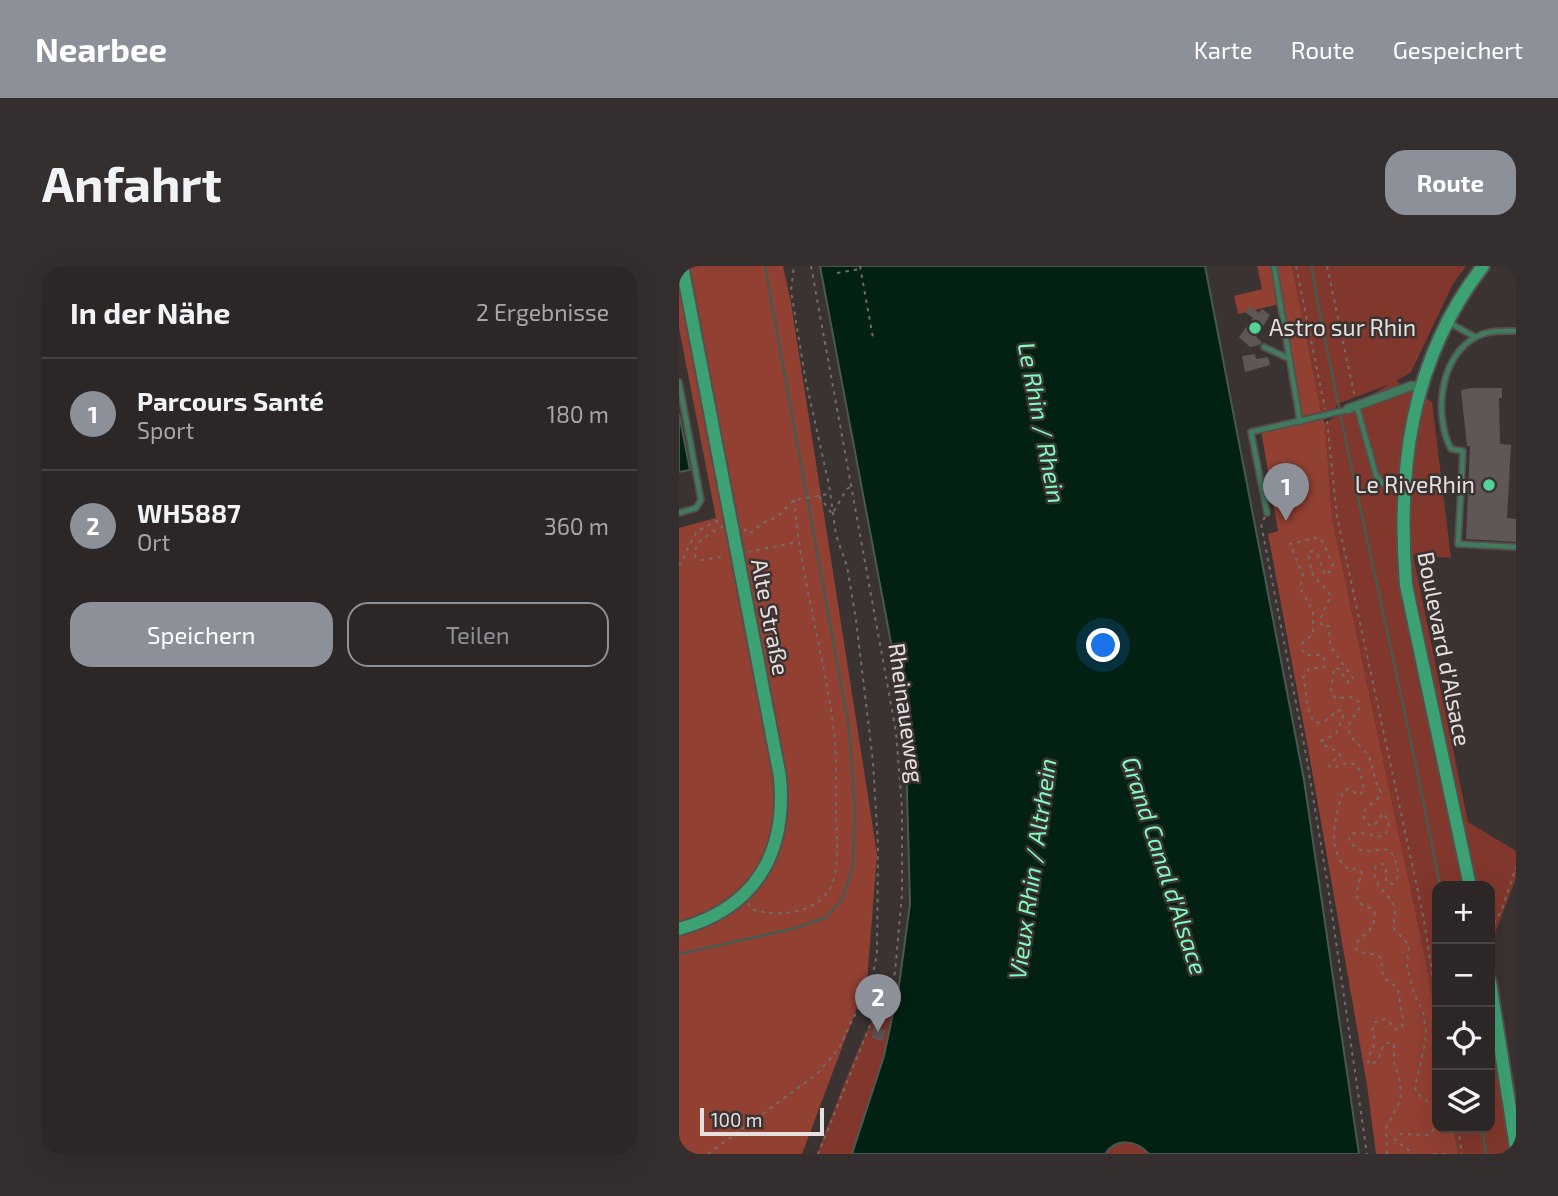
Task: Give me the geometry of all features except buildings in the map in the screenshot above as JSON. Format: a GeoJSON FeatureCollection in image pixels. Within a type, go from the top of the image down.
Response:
{"type":"FeatureCollection","features":[{"type":"Feature","properties":{"kind":"street","name":"Alte Straße"},"geometry":{"type":"LineString","coordinates":[[679,929],[723,912],[753,886],[768,863],[778,838],[782,799],[682,266]]}},
{"type":"Feature","properties":{"kind":"street","name":"Boulevard d'Alsace"},"geometry":{"type":"LineString","coordinates":[[1469,881],[1406,585],[1403,551],[1406,458],[1420,387],[1447,321],[1483,266]]}},
{"type":"Feature","properties":{"kind":"street"},"geometry":{"type":"LineString","coordinates":[[1352,408],[1376,402],[1411,386],[1420,387]]}},
{"type":"Feature","properties":{"kind":"street"},"geometry":{"type":"LineString","coordinates":[[1494,1007],[1516,1147]]}},
{"type":"Feature","properties":{"kind":"lane"},"geometry":{"type":"LineString","coordinates":[[1274,266],[1300,422]]}},
{"type":"Feature","properties":{"kind":"lane"},"geometry":{"type":"LineString","coordinates":[[1447,321],[1475,337]]}},
{"type":"Feature","properties":{"kind":"lane"},"geometry":{"type":"LineString","coordinates":[[1516,331],[1486,332],[1464,345],[1451,362],[1443,391],[1445,435],[1451,449],[1463,451],[1458,544],[1516,547]]}},
{"type":"Feature","properties":{"kind":"lane"},"geometry":{"type":"LineString","coordinates":[[1264,347],[1289,358]]}},
{"type":"Feature","properties":{"kind":"lane"},"geometry":{"type":"LineString","coordinates":[[679,382],[701,500],[696,508],[679,513]]}},
{"type":"Feature","properties":{"kind":"lane"},"geometry":{"type":"LineString","coordinates":[[1266,513],[1251,432],[1352,408],[1376,475],[1383,484],[1405,487]]}},
{"type":"Feature","properties":{"kind":"path"},"geometry":{"type":"LineString","coordinates":[[708,1154],[831,1061],[849,1032],[872,979],[877,953],[878,845],[873,762],[847,566],[836,535],[791,292],[794,266]]}},
{"type":"Feature","properties":{"kind":"path","name":"Rheinaueweg"},"geometry":{"type":"LineString","coordinates":[[811,266],[896,732],[902,808],[902,894],[895,972],[891,988],[872,1020],[818,1154]]}},
{"type":"Feature","properties":{"kind":"path"},"geometry":{"type":"LineString","coordinates":[[1296,266],[1326,416],[1337,516],[1423,915],[1432,972]]}},
{"type":"Feature","properties":{"kind":"path"},"geometry":{"type":"LineString","coordinates":[[1327,266],[1352,408]]}},
{"type":"Feature","properties":{"kind":"path"},"geometry":{"type":"LineString","coordinates":[[837,273],[860,267],[873,338]]}},
{"type":"Feature","properties":{"kind":"path"},"geometry":{"type":"LineString","coordinates":[[832,514],[847,489],[852,486]]}},
{"type":"Feature","properties":{"kind":"path"},"geometry":{"type":"LineString","coordinates":[[741,526],[749,534],[763,523],[777,517],[799,498],[830,494]]}},
{"type":"Feature","properties":{"kind":"path"},"geometry":{"type":"LineString","coordinates":[[818,495],[832,514]]}},
{"type":"Feature","properties":{"kind":"path"},"geometry":{"type":"LineString","coordinates":[[747,902],[751,909],[786,915],[802,909],[829,890],[838,856],[834,733],[798,542],[795,500]]}},
{"type":"Feature","properties":{"kind":"path"},"geometry":{"type":"LineString","coordinates":[[1266,513],[1261,524],[1305,749],[1367,1154]]}},
{"type":"Feature","properties":{"kind":"path"},"geometry":{"type":"LineString","coordinates":[[679,566],[697,531],[722,519]]}},
{"type":"Feature","properties":{"kind":"path"},"geometry":{"type":"LineString","coordinates":[[723,526],[698,542],[694,553],[696,558],[702,560],[725,556]]}},
{"type":"Feature","properties":{"kind":"path"},"geometry":{"type":"LineString","coordinates":[[1387,1154],[1386,1128],[1401,1094],[1394,1062],[1394,1045],[1391,1042],[1384,1044],[1379,1057],[1372,1065],[1367,1058],[1374,1044],[1374,1023],[1387,1019],[1398,1029],[1403,1025],[1403,1019],[1395,986],[1383,977],[1381,956],[1377,953],[1359,952],[1355,947],[1374,927],[1375,913],[1357,900],[1357,885],[1362,873],[1358,869],[1347,869],[1341,862],[1334,831],[1343,791],[1348,789],[1360,795],[1364,790],[1355,764],[1347,763],[1332,768],[1329,766],[1340,755],[1321,741],[1336,734],[1344,714],[1339,710],[1325,721],[1316,723],[1309,716],[1307,687],[1303,678],[1309,669],[1324,667],[1325,658],[1322,655],[1306,655],[1302,650],[1302,644],[1313,634],[1313,611],[1300,588],[1303,575],[1290,544],[1314,538],[1321,539],[1333,564],[1325,575],[1318,555],[1312,551],[1308,553],[1312,573],[1331,596],[1319,621],[1323,626],[1329,626],[1330,646],[1353,678],[1349,683],[1339,669],[1334,668],[1331,692],[1335,698],[1352,697],[1359,702],[1359,711],[1351,720],[1349,730],[1367,754],[1381,792],[1379,798],[1366,807],[1363,816],[1368,824],[1372,825],[1383,813],[1389,821],[1384,836],[1355,832],[1349,841],[1356,848],[1372,853],[1389,850],[1395,859],[1399,875],[1396,881],[1389,884],[1386,881],[1384,864],[1376,866],[1374,875],[1395,908],[1394,929],[1409,945],[1407,967],[1423,1015],[1425,1044],[1415,1087],[1421,1097],[1435,1108],[1435,1127],[1429,1135],[1400,1134],[1395,1138],[1414,1154]]}},
{"type":"Feature","properties":{"kind":"path"},"geometry":{"type":"LineString","coordinates":[[747,552],[798,542]]}},
{"type":"Feature","properties":{"kind":"path"},"geometry":{"type":"LineString","coordinates":[[1495,922],[1516,867]]}},
{"type":"Feature","properties":{"kind":"path"},"geometry":{"type":"LineString","coordinates":[[743,905],[753,896]]}},
{"type":"Feature","properties":{"kind":"path"},"geometry":{"type":"LineString","coordinates":[[1459,1133],[1462,1154]]}},
{"type":"Feature","properties":{"kind":"path"},"geometry":{"type":"LineString","coordinates":[[1433,1154],[1445,1154]]}},
{"type":"Feature","properties":{"kind":"shaded area"},"geometry":{"type":"Polygon","coordinates":[[[679,266],[783,266],[877,854],[867,981],[802,1154],[679,1154],[679,528],[716,518],[679,328],[679,266]]]}},
{"type":"Feature","properties":{"kind":"shaded area"},"geometry":{"type":"Polygon","coordinates":[[[1257,266],[1292,266],[1321,412],[1302,416],[1283,303],[1238,314],[1234,296],[1262,289],[1257,266]]]}},
{"type":"Feature","properties":{"kind":"shaded area"},"geometry":{"type":"Polygon","coordinates":[[[1292,266],[1466,266],[1453,284],[1411,372],[1396,381],[1432,402],[1451,558],[1413,555],[1468,822],[1516,851],[1516,878],[1495,933],[1495,881],[1432,881],[1432,999],[1332,518],[1325,423],[1390,384],[1337,404],[1333,414],[1322,417],[1292,266]]]}},
{"type":"Feature","properties":{"kind":"shaded area"},"geometry":{"type":"Polygon","coordinates":[[[1322,417],[1325,423],[1332,518],[1432,999],[1432,1133],[1455,1133],[1458,1154],[1376,1154],[1367,1085],[1268,534],[1278,531],[1261,430],[1322,417]]]}},
{"type":"Feature","properties":{"kind":"shaded area"},"geometry":{"type":"Polygon","coordinates":[[[1495,971],[1516,1114],[1516,1154],[1458,1154],[1455,1133],[1495,1133],[1495,971]]]}},
{"type":"Feature","properties":{"kind":"shaded area"},"geometry":{"type":"Polygon","coordinates":[[[899,985],[884,1056],[852,1154],[817,1154],[865,1035],[889,994],[899,985]]]}},
{"type":"Feature","properties":{"kind":"shaded area"},"geometry":{"type":"Polygon","coordinates":[[[1120,1142],[1134,1142],[1149,1154],[1105,1154],[1120,1142]]]}},
{"type":"Feature","properties":{"kind":"water"},"geometry":{"type":"Polygon","coordinates":[[[820,266],[1205,266],[1304,780],[1359,1154],[1149,1154],[1139,1146],[1127,1142],[1115,1145],[1105,1154],[852,1154],[884,1056],[899,985],[910,904],[905,717],[820,266]]]}},
{"type":"Feature","properties":{"kind":"water"},"geometry":{"type":"Polygon","coordinates":[[[679,414],[690,470],[679,472],[679,414]]]}},
{"type":"Feature","properties":{"kind":"waterway"},"geometry":{"type":"LineString","coordinates":[[679,954],[796,928],[826,917],[842,900],[853,866],[855,810],[849,728],[765,266]]}},
{"type":"Feature","properties":{"kind":"waterway"},"geometry":{"type":"LineString","coordinates":[[1311,266],[1439,881]]}},
{"type":"Feature","properties":{"kind":"waterway"},"geometry":{"type":"LineString","coordinates":[[1483,1133],[1486,1154]]}},
{"type":"Feature","properties":{"kind":"place","name":"Astro sur Rhin"},"geometry":{"type":"Point","coordinates":[1255,328]}},
{"type":"Feature","properties":{"kind":"place","name":"Le RiveRhin"},"geometry":{"type":"Point","coordinates":[1489,485]}},
{"type":"Feature","properties":{"kind":"place","name":"Parcours Santé"},"geometry":{"type":"Point","coordinates":[1286,521]}},
{"type":"Feature","properties":{"kind":"place","name":"WH5887"},"geometry":{"type":"Point","coordinates":[878,1032]}},
{"type":"Feature","properties":{"kind":"water label","name":"Le Rhin / Rhein"},"geometry":{"type":"Point","coordinates":[1041,423]}},
{"type":"Feature","properties":{"kind":"water label","name":"Grand Canal d'Alsace"},"geometry":{"type":"Point","coordinates":[1164,866]}},
{"type":"Feature","properties":{"kind":"water label","name":"Vieux Rhin / Altrhein"},"geometry":{"type":"Point","coordinates":[1033,869]}}]}
